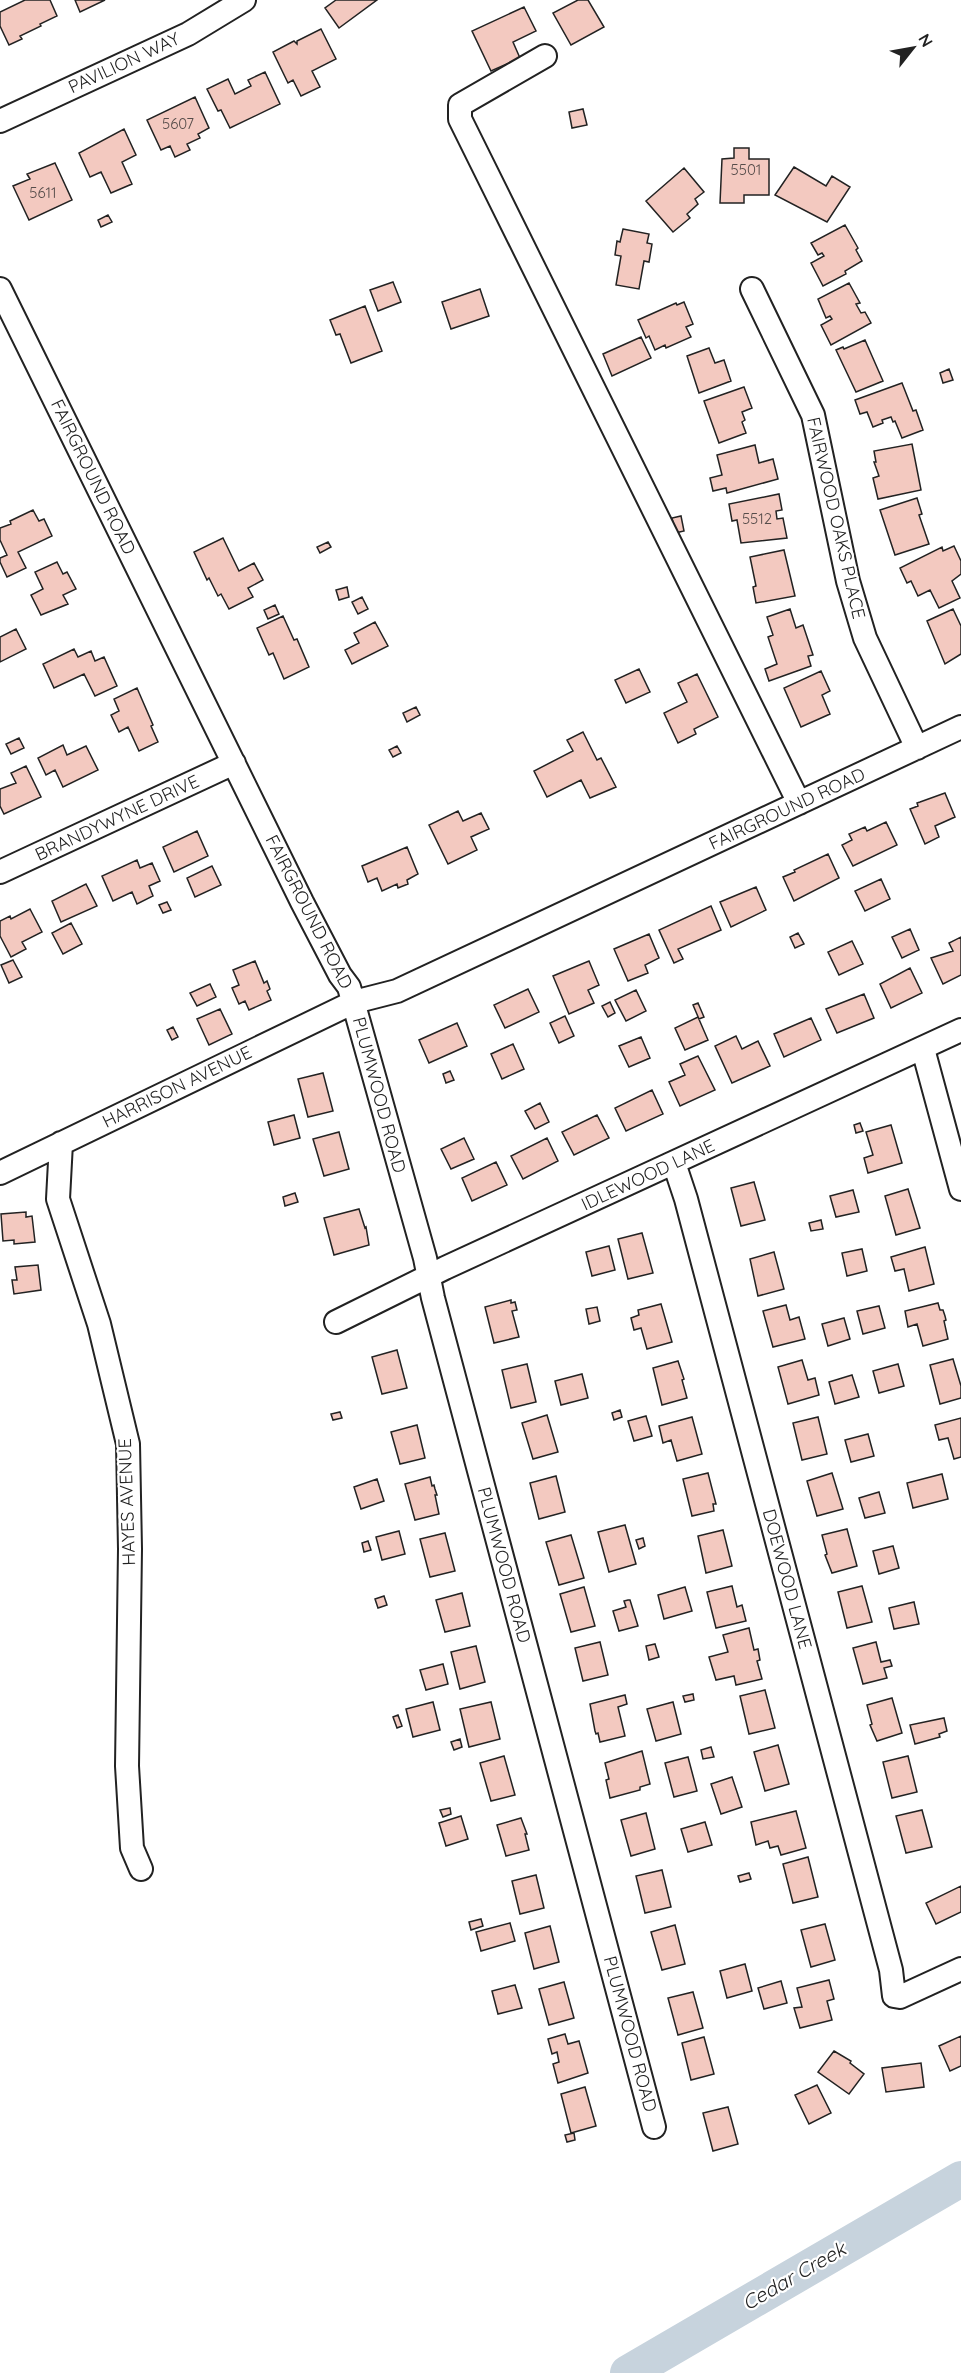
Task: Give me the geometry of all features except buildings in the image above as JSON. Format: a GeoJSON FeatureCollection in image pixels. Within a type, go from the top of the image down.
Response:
{"type":"FeatureCollection","features":[{"type":"Feature","properties":{"kind":"street","name":"PAVILION WAY"},"geometry":{"type":"LineString","coordinates":[[0,120],[188,34],[223,15],[244,0]]}},
{"type":"Feature","properties":{"kind":"street"},"geometry":{"type":"LineString","coordinates":[[545,56],[460,105],[460,119],[800,803]]}},
{"type":"Feature","properties":{"kind":"street","name":"FAIRGROUND ROAD"},"geometry":{"type":"LineString","coordinates":[[0,289],[302,902],[340,975],[349,987],[354,1002],[397,991],[961,727]]}},
{"type":"Feature","properties":{"kind":"street","name":"FAIRWOOD OAKS PLACE"},"geometry":{"type":"LineString","coordinates":[[752,289],[813,415],[848,581],[865,638],[917,748]]}},
{"type":"Feature","properties":{"kind":"street","name":"BRANDYWYNE DRIVE"},"geometry":{"type":"LineString","coordinates":[[0,872],[234,763]]}},
{"type":"Feature","properties":{"kind":"street","name":"HARRISON AVENUE"},"geometry":{"type":"LineString","coordinates":[[0,1173],[354,1002]]}},
{"type":"Feature","properties":{"kind":"street","name":"PLUMWOOD ROAD"},"geometry":{"type":"LineString","coordinates":[[354,1002],[429,1276],[654,2127]]}},
{"type":"Feature","properties":{"kind":"street","name":"IDLEWOOD LANE"},"geometry":{"type":"LineString","coordinates":[[336,1322],[429,1276],[961,1030]]}},
{"type":"Feature","properties":{"kind":"street"},"geometry":{"type":"LineString","coordinates":[[923,1049],[961,1189]]}},
{"type":"Feature","properties":{"kind":"street","name":"HAYES AVENUE"},"geometry":{"type":"LineString","coordinates":[[61,1143],[58,1199],[99,1324],[128,1444],[130,1549],[127,1766],[132,1848],[141,1869]]}},
{"type":"Feature","properties":{"kind":"street","name":"DOEWOOD LANE"},"geometry":{"type":"LineString","coordinates":[[674,1163],[686,1199],[888,1958],[894,1996],[900,1997],[961,1969]]}},
{"type":"Feature","properties":{"kind":"waterway","name":"Cedar Creek"},"geometry":{"type":"LineString","coordinates":[[628,2373],[961,2179]]}}]}
